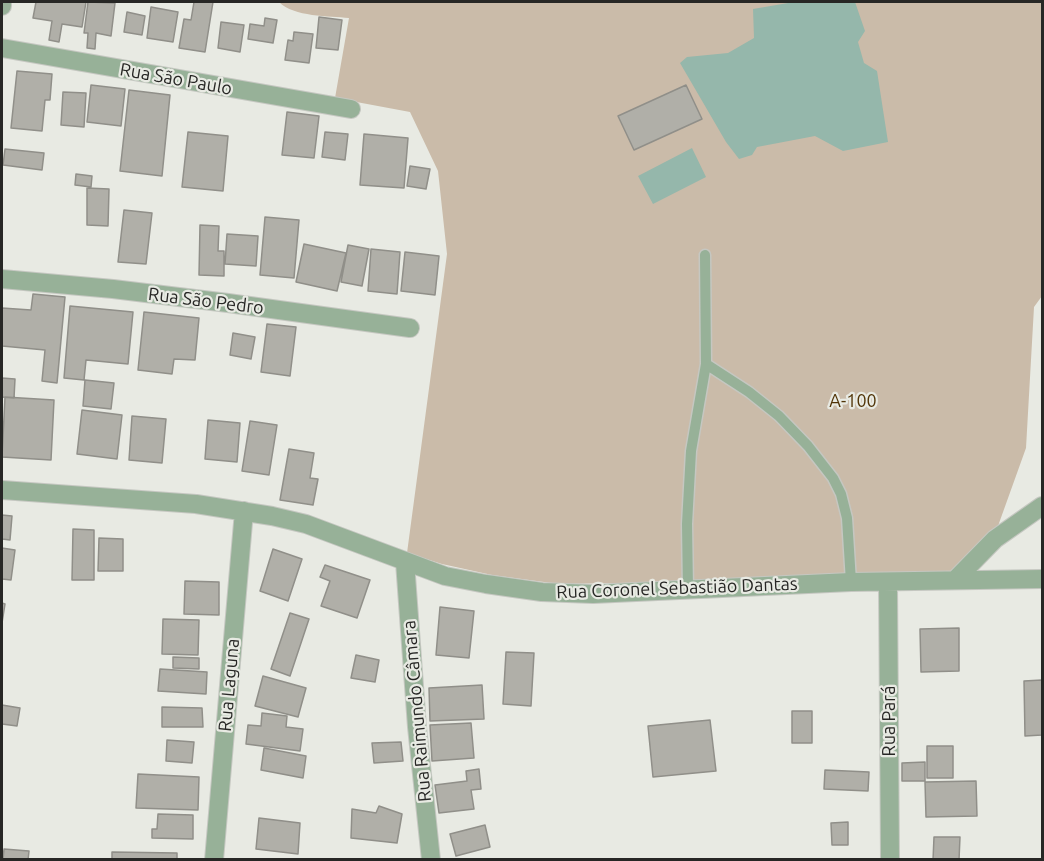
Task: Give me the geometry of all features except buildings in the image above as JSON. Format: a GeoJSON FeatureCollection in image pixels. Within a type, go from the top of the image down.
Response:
{"type":"FeatureCollection","features":[{"type":"Feature","properties":{"kind":"street","name":"Rua São Paulo"},"geometry":{"type":"LineString","coordinates":[[2,48],[351,109]]}},
{"type":"Feature","properties":{"kind":"street","name":"Rua São Pedro"},"geometry":{"type":"LineString","coordinates":[[2,279],[113,289],[410,328]]}},
{"type":"Feature","properties":{"kind":"street","name":"Rua Coronel Sebastião Dantas"},"geometry":{"type":"LineString","coordinates":[[2,490],[196,504],[244,511],[306,524],[445,576],[542,592],[593,594],[851,582],[1042,579]]}},
{"type":"Feature","properties":{"kind":"street"},"geometry":{"type":"LineString","coordinates":[[955,580],[995,539],[1042,506]]}},
{"type":"Feature","properties":{"kind":"street","name":"Rua Laguna"},"geometry":{"type":"LineString","coordinates":[[214,860],[244,511]]}},
{"type":"Feature","properties":{"kind":"street","name":"Rua Raimundo Câmara"},"geometry":{"type":"LineString","coordinates":[[405,562],[417,727],[431,860]]}},
{"type":"Feature","properties":{"kind":"street","name":"Rua Pará"},"geometry":{"type":"LineString","coordinates":[[888,582],[890,860]]}},
{"type":"Feature","properties":{"kind":"lane"},"geometry":{"type":"LineString","coordinates":[[688,590],[687,524],[691,451],[706,364],[705,255]]}},
{"type":"Feature","properties":{"kind":"lane"},"geometry":{"type":"LineString","coordinates":[[706,364],[749,392],[779,416],[808,446],[833,478],[841,494],[847,518],[851,582]]}},
{"type":"Feature","properties":{"kind":"green space","name":"A-100"},"geometry":{"type":"Polygon","coordinates":[[[279,2],[1042,2],[1042,296],[1034,307],[1026,448],[998,526],[952,573],[559,584],[492,575],[442,564],[407,553],[447,254],[438,171],[410,112],[335,98],[349,18],[293,11],[279,2]]]}},
{"type":"Feature","properties":{"kind":"shaded area"},"geometry":{"type":"Polygon","coordinates":[[[794,2],[855,2],[865,31],[858,42],[864,63],[877,71],[888,142],[843,151],[815,136],[757,147],[752,155],[739,159],[726,142],[680,63],[687,57],[728,53],[754,38],[753,9],[794,2]]]}},
{"type":"Feature","properties":{"kind":"shaded area"},"geometry":{"type":"Polygon","coordinates":[[[692,148],[706,177],[653,204],[638,176],[692,148]]]}}]}
